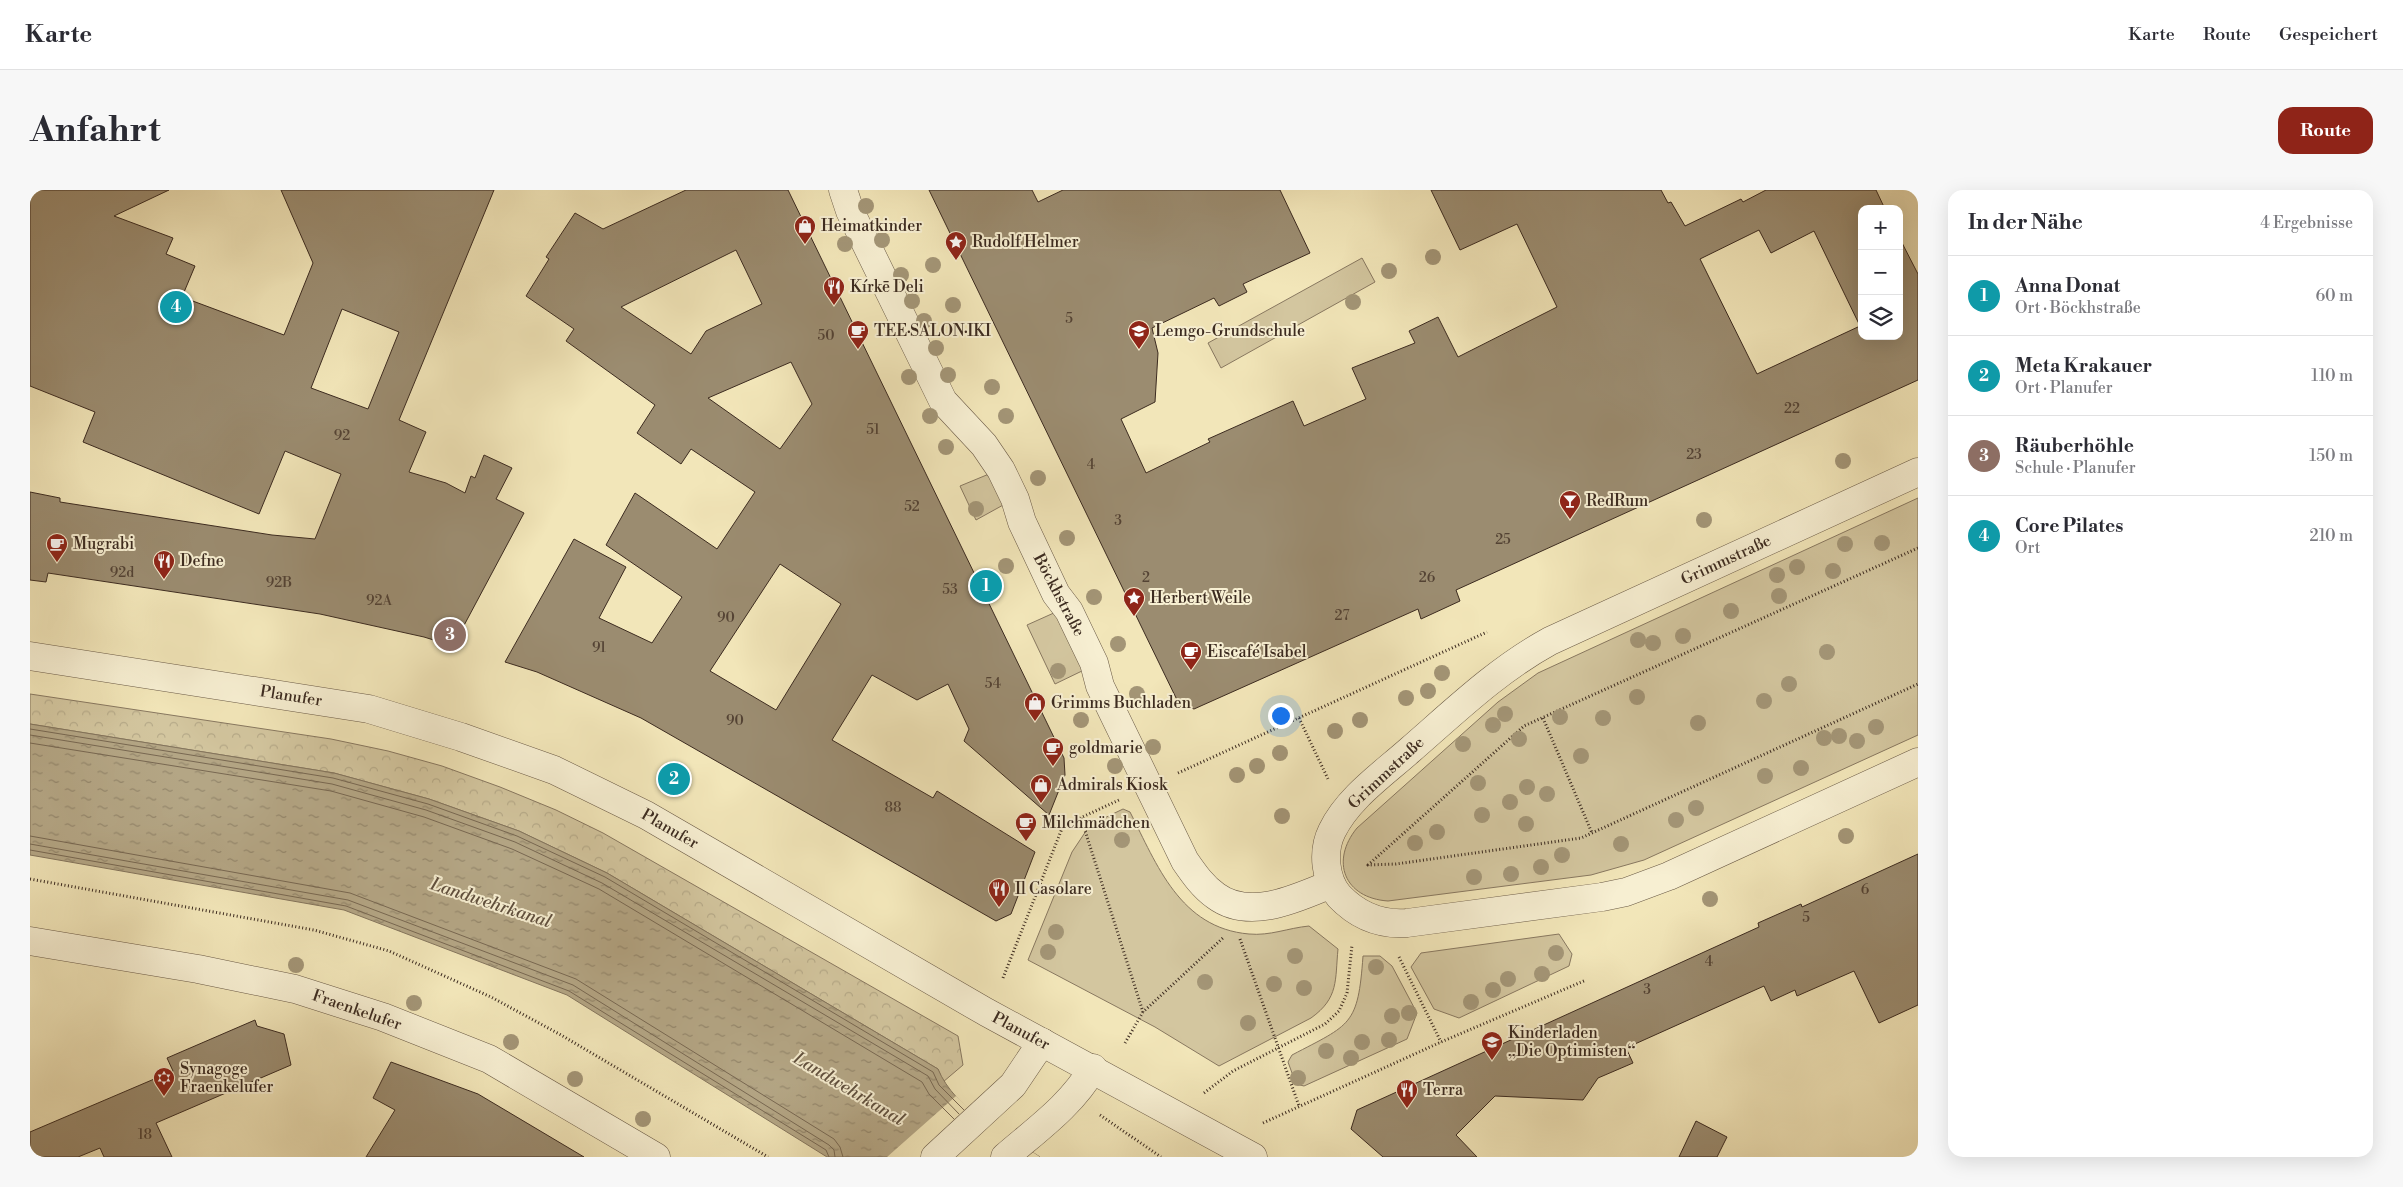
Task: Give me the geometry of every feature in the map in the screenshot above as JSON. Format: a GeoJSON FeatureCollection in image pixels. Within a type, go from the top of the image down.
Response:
{"type":"FeatureCollection","features":[{"type":"Feature","properties":{"kind":"street","name":"Böckhstraße"},"geometry":{"type":"LineString","coordinates":[[843,190],[850,211],[943,401],[984,445],[1001,470],[1015,499],[1022,522],[1056,594],[1069,611],[1090,654],[1100,686],[1185,861],[1202,884],[1217,897],[1240,907],[1276,905],[1331,884]]}},
{"type":"Feature","properties":{"kind":"street","name":"Grimmstraße"},"geometry":{"type":"LineString","coordinates":[[1331,884],[1327,865],[1328,850],[1331,833],[1343,814],[1366,789],[1497,674],[1521,657],[1550,641],[1918,472]]}},
{"type":"Feature","properties":{"kind":"street","name":"Planufer"},"geometry":{"type":"LineString","coordinates":[[30,656],[369,709],[462,737],[554,770],[646,815],[980,1009],[1093,1068],[1253,1157]]}},
{"type":"Feature","properties":{"kind":"street"},"geometry":{"type":"LineString","coordinates":[[1331,884],[1352,908],[1383,923],[1394,924],[1626,892],[1669,876],[1918,762]]}},
{"type":"Feature","properties":{"kind":"street","name":"Fraenkelufer"},"geometry":{"type":"LineString","coordinates":[[30,941],[198,969],[286,987],[383,1017],[489,1059],[656,1157]]}},
{"type":"Feature","properties":{"kind":"street"},"geometry":{"type":"LineString","coordinates":[[935,1157],[1012,1085],[1042,1042]]}},
{"type":"Feature","properties":{"kind":"street"},"geometry":{"type":"LineString","coordinates":[[1013,1150],[1072,1097],[1084,1083],[1093,1068]]}},
{"type":"Feature","properties":{"kind":"path"},"geometry":{"type":"LineString","coordinates":[[1918,548],[1524,726],[1368,865],[1396,864],[1581,838],[1918,684]]}},
{"type":"Feature","properties":{"kind":"path"},"geometry":{"type":"LineString","coordinates":[[1170,777],[1487,632]]}},
{"type":"Feature","properties":{"kind":"path"},"geometry":{"type":"LineString","coordinates":[[1299,718],[1330,784]]}},
{"type":"Feature","properties":{"kind":"path"},"geometry":{"type":"LineString","coordinates":[[1543,718],[1592,833]]}},
{"type":"Feature","properties":{"kind":"path"},"geometry":{"type":"LineString","coordinates":[[1003,978],[1063,826],[1121,800]]}},
{"type":"Feature","properties":{"kind":"path"},"geometry":{"type":"LineString","coordinates":[[1081,818],[1143,1012]]}},
{"type":"Feature","properties":{"kind":"path"},"geometry":{"type":"LineString","coordinates":[[30,879],[314,930],[389,951],[491,997],[561,1035],[768,1157]]}},
{"type":"Feature","properties":{"kind":"path"},"geometry":{"type":"LineString","coordinates":[[1187,1120],[1208,1088],[1234,1071],[1325,1024],[1339,1011],[1347,993],[1353,940],[1360,913]]}},
{"type":"Feature","properties":{"kind":"path"},"geometry":{"type":"LineString","coordinates":[[1125,1043],[1143,1012],[1214,944],[1229,933]]}},
{"type":"Feature","properties":{"kind":"path"},"geometry":{"type":"LineString","coordinates":[[1240,937],[1299,1106]]}},
{"type":"Feature","properties":{"kind":"path"},"geometry":{"type":"LineString","coordinates":[[1396,953],[1440,1042]]}},
{"type":"Feature","properties":{"kind":"path"},"geometry":{"type":"LineString","coordinates":[[1262,1123],[1440,1042],[1586,980]]}},
{"type":"Feature","properties":{"kind":"path"},"geometry":{"type":"LineString","coordinates":[[1113,1124],[1161,1157]]}},
{"type":"Feature","properties":{"kind":"green space"},"geometry":{"type":"Polygon","coordinates":[[[1362,258],[1375,282],[1221,368],[1208,343],[1362,258]]]}},
{"type":"Feature","properties":{"kind":"green space"},"geometry":{"type":"Polygon","coordinates":[[[989,474],[1005,504],[976,520],[960,486],[989,474]]]}},
{"type":"Feature","properties":{"kind":"green space"},"geometry":{"type":"Polygon","coordinates":[[[1918,498],[1918,735],[1644,860],[1591,875],[1388,901],[1361,893],[1352,885],[1346,876],[1343,865],[1344,853],[1349,840],[1357,828],[1498,702],[1538,673],[1918,498]]]}},
{"type":"Feature","properties":{"kind":"green space"},"geometry":{"type":"Polygon","coordinates":[[[1056,612],[1084,670],[1055,684],[1027,625],[1056,612]]]}},
{"type":"Feature","properties":{"kind":"green space"},"geometry":{"type":"Polygon","coordinates":[[[30,694],[331,739],[388,751],[442,766],[500,787],[556,810],[603,833],[958,1036],[963,1065],[943,1082],[938,1069],[607,873],[519,831],[429,799],[334,773],[30,724],[30,694]]]}},
{"type":"Feature","properties":{"kind":"green space"},"geometry":{"type":"Polygon","coordinates":[[[1123,809],[1130,812],[1150,853],[1174,891],[1188,907],[1205,920],[1225,929],[1249,934],[1264,934],[1309,926],[1338,949],[1334,988],[1327,1003],[1320,1011],[1311,1018],[1219,1066],[1155,1027],[1028,960],[1072,852],[1090,825],[1123,809]]]}},
{"type":"Feature","properties":{"kind":"green space"},"geometry":{"type":"Polygon","coordinates":[[[1559,934],[1572,954],[1569,966],[1459,1018],[1434,1009],[1411,967],[1421,953],[1559,934]]]}},
{"type":"Feature","properties":{"kind":"green space"},"geometry":{"type":"Polygon","coordinates":[[[1363,956],[1380,956],[1392,966],[1417,1013],[1407,1039],[1304,1086],[1296,1084],[1288,1062],[1292,1055],[1339,1029],[1348,1020],[1354,1010],[1358,997],[1363,956]]]}},
{"type":"Feature","properties":{"kind":"water","name":"Landwehrkanal"},"geometry":{"type":"Polygon","coordinates":[[[30,724],[334,773],[429,799],[519,831],[607,873],[938,1069],[956,1097],[969,1109],[982,1120],[1040,1157],[827,1157],[567,995],[344,910],[30,855],[30,724]]]}},
{"type":"Feature","properties":{"kind":"pier"},"geometry":{"type":"Polygon","coordinates":[[[956,1096],[973,1112],[1040,1157],[887,1157],[956,1096]]]}},
{"type":"Feature","properties":{"kind":"building"},"geometry":{"type":"Polygon","coordinates":[[[30,190],[169,190],[114,216],[173,238],[166,254],[195,266],[182,297],[284,335],[313,263],[281,190],[494,190],[399,420],[426,432],[409,472],[446,483],[465,493],[471,476],[475,478],[484,455],[512,468],[496,499],[524,513],[453,646],[424,637],[320,614],[48,573],[46,582],[30,580],[30,492],[60,498],[60,502],[272,535],[315,539],[341,474],[285,451],[259,514],[83,442],[95,412],[30,386],[30,190]],[[342,309],[311,388],[368,409],[399,332],[342,309]]]}},
{"type":"Feature","properties":{"kind":"building"},"geometry":{"type":"Polygon","coordinates":[[[686,190],[788,190],[1064,758],[1065,775],[1049,815],[964,741],[969,729],[948,684],[917,700],[872,675],[832,740],[933,798],[937,791],[1035,852],[1011,914],[996,921],[641,718],[537,672],[505,662],[574,539],[626,567],[599,618],[652,643],[682,597],[606,545],[635,493],[717,549],[755,492],[691,449],[681,464],[637,433],[655,405],[566,341],[574,329],[526,296],[549,259],[546,257],[575,213],[603,229],[686,190]],[[736,250],[621,307],[691,354],[706,331],[762,304],[736,250]],[[791,362],[708,398],[780,449],[812,404],[791,362]],[[780,564],[710,671],[776,710],[841,604],[780,564]]]}},
{"type":"Feature","properties":{"kind":"building"},"geometry":{"type":"Polygon","coordinates":[[[929,190],[1032,190],[1038,202],[1063,190],[1280,190],[1310,253],[1243,284],[1247,292],[1219,306],[1214,298],[1152,328],[1158,353],[1155,402],[1121,419],[1146,473],[1210,442],[1208,439],[1293,401],[1304,426],[1366,399],[1352,368],[1415,343],[1409,331],[1438,317],[1458,357],[1557,307],[1517,224],[1460,250],[1431,190],[1661,190],[1668,203],[1671,202],[1685,226],[1741,199],[1743,202],[1766,190],[1876,190],[1883,205],[1858,205],[1858,322],[1814,231],[1771,253],[1759,230],[1700,259],[1757,374],[1858,327],[1858,340],[1903,340],[1903,245],[1918,274],[1918,380],[1456,590],[1460,601],[1421,619],[1418,609],[1194,709],[1179,704],[929,190]]]}},
{"type":"Feature","properties":{"kind":"building"},"geometry":{"type":"Polygon","coordinates":[[[1918,854],[1918,1005],[1879,1023],[1854,971],[1797,996],[1795,990],[1771,1001],[1764,986],[1626,1048],[1633,1063],[1598,1078],[1583,1100],[1495,1096],[1456,1135],[1477,1157],[1383,1157],[1351,1129],[1357,1110],[1759,927],[1758,923],[1801,904],[1802,907],[1918,854]]]}},
{"type":"Feature","properties":{"kind":"building","name":"Synagoge Fraenkelufer"},"geometry":{"type":"Polygon","coordinates":[[[255,1020],[257,1026],[284,1034],[291,1065],[156,1123],[172,1157],[104,1157],[100,1148],[78,1157],[30,1157],[30,1132],[173,1071],[167,1058],[255,1020]]]}},
{"type":"Feature","properties":{"kind":"building"},"geometry":{"type":"Polygon","coordinates":[[[391,1062],[478,1094],[584,1157],[366,1157],[395,1110],[373,1098],[391,1062]]]}},
{"type":"Feature","properties":{"kind":"building"},"geometry":{"type":"Polygon","coordinates":[[[1696,1121],[1727,1137],[1717,1157],[1679,1157],[1696,1121]]]}},
{"type":"Feature","properties":{"kind":"place","name":"Heimatkinder"},"geometry":{"type":"Point","coordinates":[805,245]}},
{"type":"Feature","properties":{"kind":"place","name":"Rudolf Helmer"},"geometry":{"type":"Point","coordinates":[956,261]}},
{"type":"Feature","properties":{"kind":"place","name":"Kírkē Deli"},"geometry":{"type":"Point","coordinates":[834,306]}},
{"type":"Feature","properties":{"kind":"place","name":"Core Pilates"},"geometry":{"type":"Point","coordinates":[176,307]}},
{"type":"Feature","properties":{"kind":"place","name":"TEE·SALON·IKI"},"geometry":{"type":"Point","coordinates":[858,350]}},
{"type":"Feature","properties":{"kind":"place","name":"Lemgo-Grundschule"},"geometry":{"type":"Point","coordinates":[1139,350]}},
{"type":"Feature","properties":{"kind":"place","name":"RedRum"},"geometry":{"type":"Point","coordinates":[1570,520]}},
{"type":"Feature","properties":{"kind":"place","name":"Mugrabi"},"geometry":{"type":"Point","coordinates":[57,563]}},
{"type":"Feature","properties":{"kind":"place","name":"Defne"},"geometry":{"type":"Point","coordinates":[164,580]}},
{"type":"Feature","properties":{"kind":"place","name":"Anna Donat"},"geometry":{"type":"Point","coordinates":[986,586]}},
{"type":"Feature","properties":{"kind":"place","name":"Herbert Weile"},"geometry":{"type":"Point","coordinates":[1134,617]}},
{"type":"Feature","properties":{"kind":"place","name":"Räuberhöhle"},"geometry":{"type":"Point","coordinates":[450,635]}},
{"type":"Feature","properties":{"kind":"place","name":"Eiscafé Isabel"},"geometry":{"type":"Point","coordinates":[1191,671]}},
{"type":"Feature","properties":{"kind":"place","name":"Grimms Buchladen"},"geometry":{"type":"Point","coordinates":[1035,722]}},
{"type":"Feature","properties":{"kind":"place","name":"goldmarie"},"geometry":{"type":"Point","coordinates":[1053,767]}},
{"type":"Feature","properties":{"kind":"place","name":"Meta Krakauer"},"geometry":{"type":"Point","coordinates":[674,779]}},
{"type":"Feature","properties":{"kind":"place","name":"Admirals Kiosk"},"geometry":{"type":"Point","coordinates":[1041,804]}},
{"type":"Feature","properties":{"kind":"place","name":"Milchmädchen"},"geometry":{"type":"Point","coordinates":[1026,842]}},
{"type":"Feature","properties":{"kind":"place","name":"Il Casolare"},"geometry":{"type":"Point","coordinates":[999,908]}},
{"type":"Feature","properties":{"kind":"place","name":"Kinderladen „Die Optimisten“"},"geometry":{"type":"Point","coordinates":[1492,1061]}},
{"type":"Feature","properties":{"kind":"place","name":"Synagoge Fraenkelufer"},"geometry":{"type":"Point","coordinates":[164,1097]}},
{"type":"Feature","properties":{"kind":"place","name":"Terra"},"geometry":{"type":"Point","coordinates":[1407,1109]}}]}
